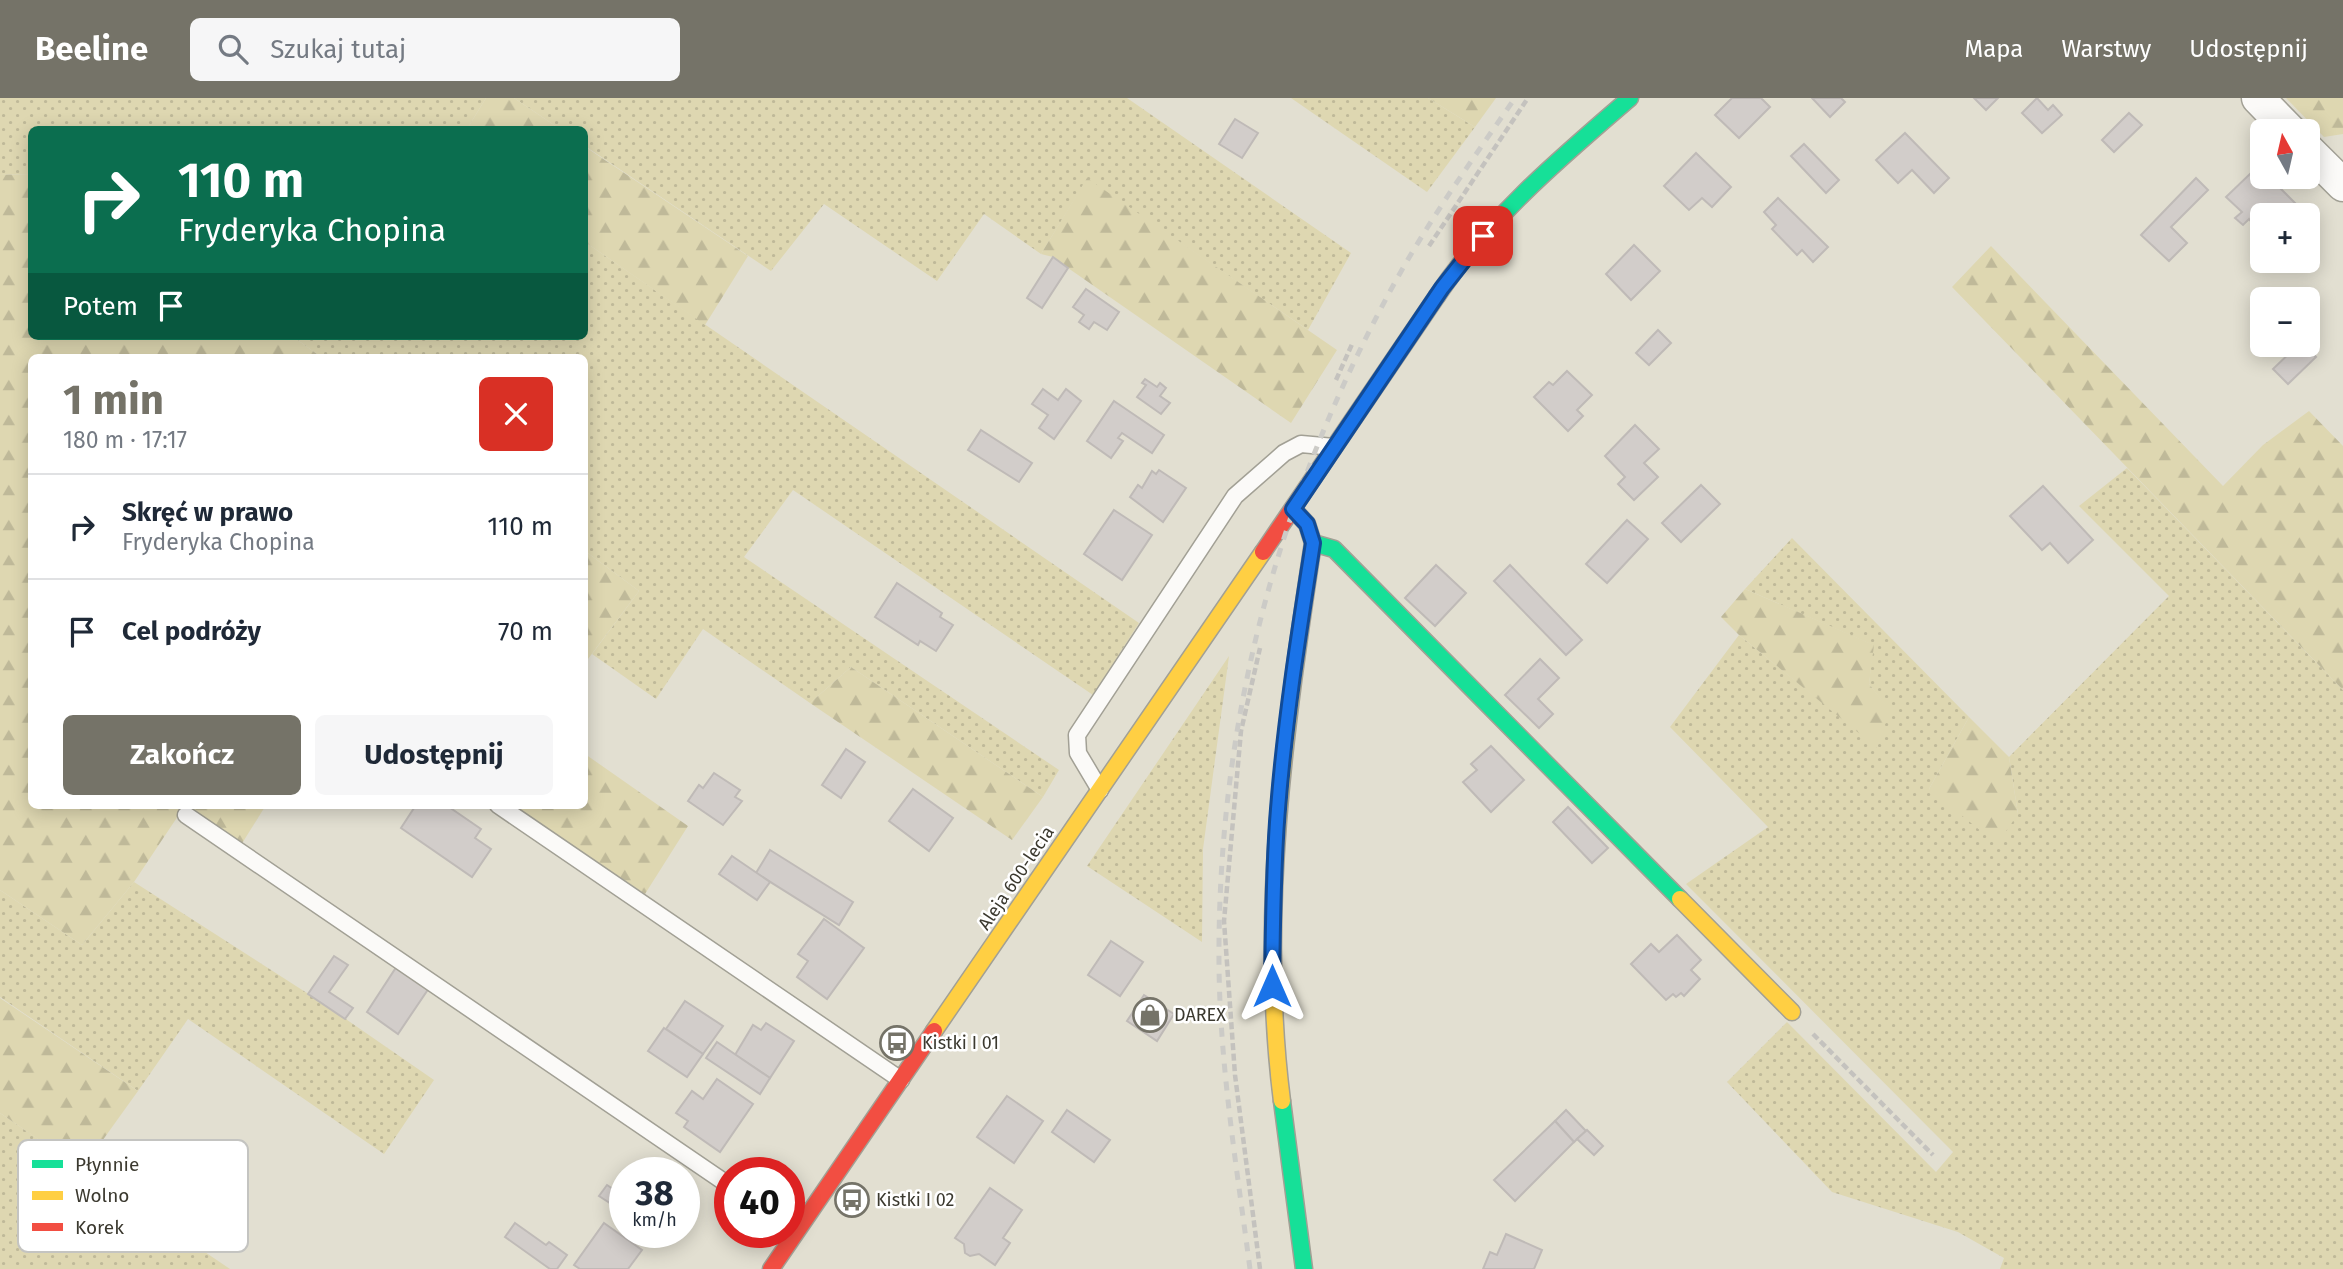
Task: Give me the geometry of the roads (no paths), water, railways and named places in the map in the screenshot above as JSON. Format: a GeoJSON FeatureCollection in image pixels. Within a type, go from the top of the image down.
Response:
{"type":"FeatureCollection","features":[{"type":"Feature","properties":{"kind":"main road","name":"Aleja 600-lecia"},"geometry":{"type":"LineString","coordinates":[[805,1214],[901,1080],[1442,288],[1496,219],[1559,159],[1630,98]]}},
{"type":"Feature","properties":{"kind":"main road"},"geometry":{"type":"LineString","coordinates":[[1293,509],[1307,524],[1313,543],[1287,719],[1278,809],[1272,986],[1280,1079],[1304,1269]]}},
{"type":"Feature","properties":{"kind":"main road"},"geometry":{"type":"LineString","coordinates":[[1313,543],[1334,549],[1791,1012]]}},
{"type":"Feature","properties":{"kind":"main road","name":"Aleja 600-lecia"},"geometry":{"type":"LineString","coordinates":[[771,1269],[783,1248]]}},
{"type":"Feature","properties":{"kind":"street"},"geometry":{"type":"LineString","coordinates":[[2258,98],[2278,119]]}},
{"type":"Feature","properties":{"kind":"lane"},"geometry":{"type":"LineString","coordinates":[[1100,790],[1078,753],[1077,735],[1235,496],[1284,453],[1301,444],[1335,447]]}},
{"type":"Feature","properties":{"kind":"lane"},"geometry":{"type":"LineString","coordinates":[[504,809],[901,1080]]}},
{"type":"Feature","properties":{"kind":"lane"},"geometry":{"type":"LineString","coordinates":[[186,815],[714,1175]]}},
{"type":"Feature","properties":{"kind":"railway"},"geometry":{"type":"LineString","coordinates":[[1250,1269],[1226,1080],[1219,966],[1221,877],[1229,790],[1242,705],[1260,621],[1284,538],[1313,456],[1348,376],[1416,246],[1515,98]]}},
{"type":"Feature","properties":{"kind":"place","name":"DAREX"},"geometry":{"type":"Point","coordinates":[1150,1015]}},
{"type":"Feature","properties":{"kind":"place","name":"Kistki I 01"},"geometry":{"type":"Point","coordinates":[897,1043]}},
{"type":"Feature","properties":{"kind":"place","name":"Kistki I 02"},"geometry":{"type":"Point","coordinates":[852,1200]}}]}
